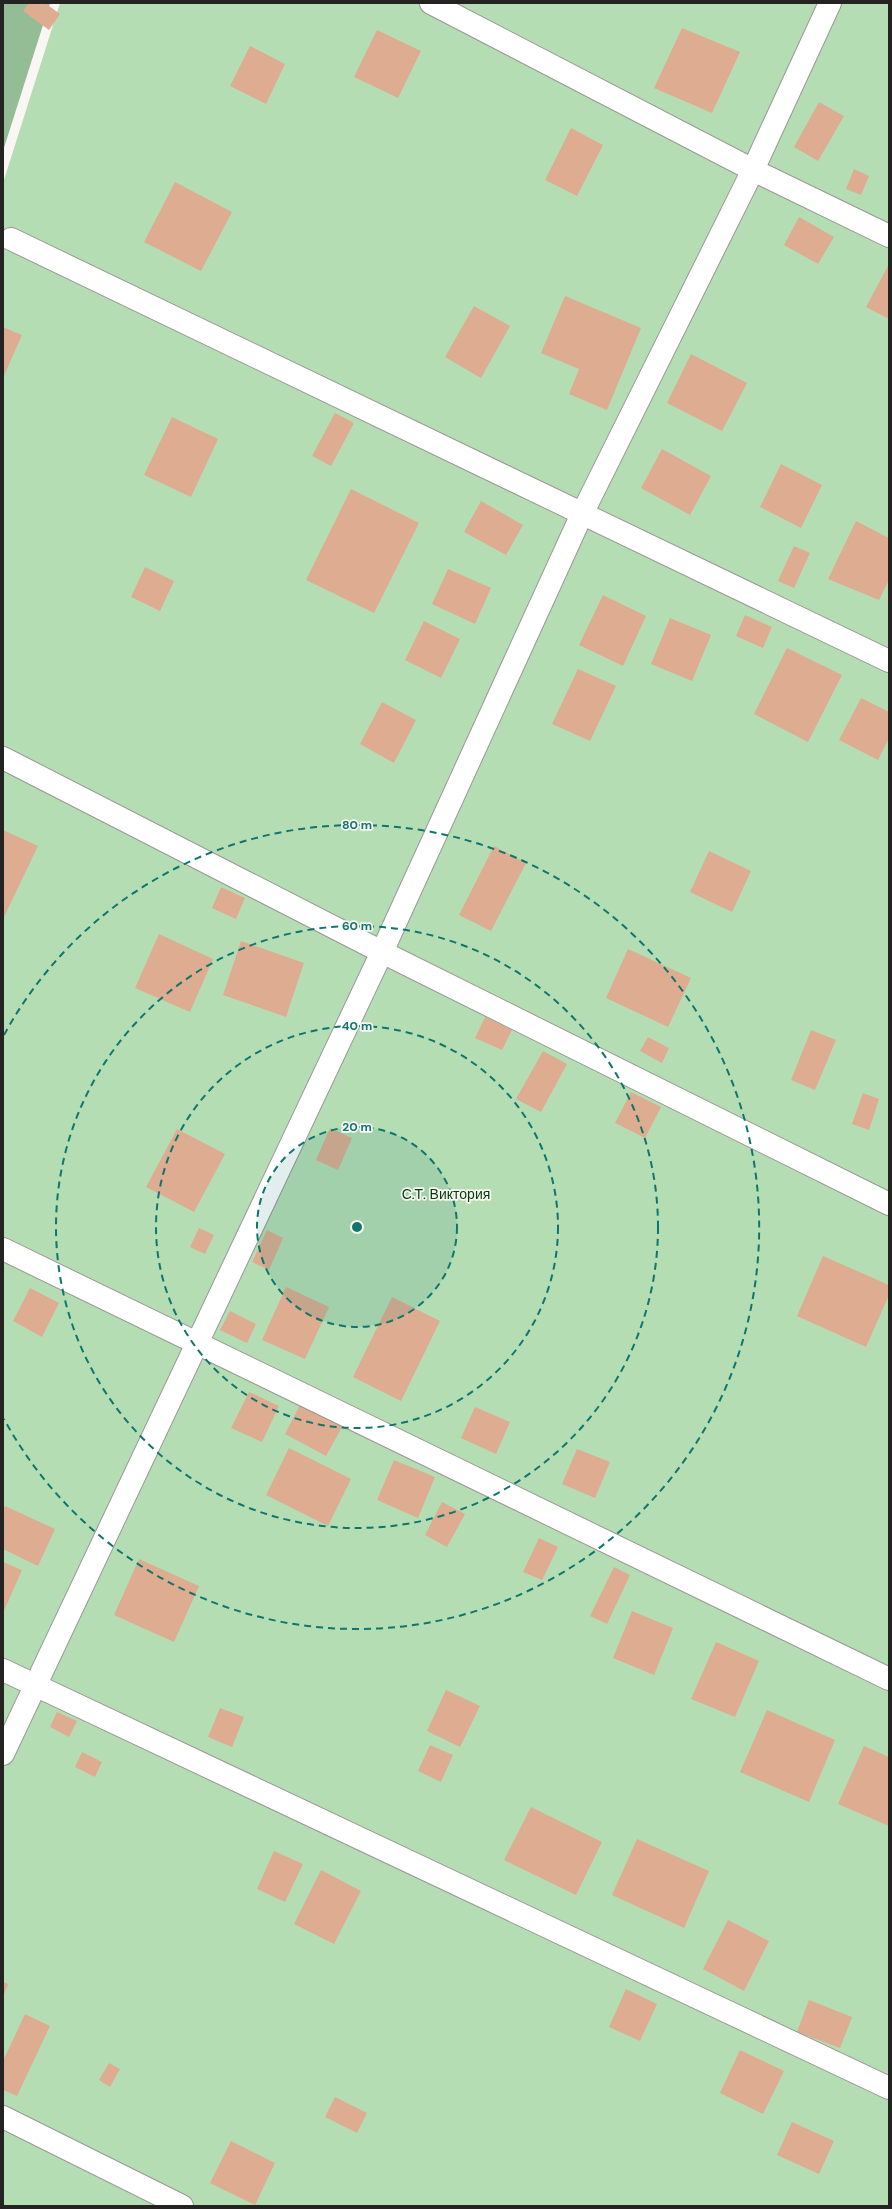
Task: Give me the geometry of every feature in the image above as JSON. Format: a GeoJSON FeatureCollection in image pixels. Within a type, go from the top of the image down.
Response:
{"type":"FeatureCollection","features":[{"type":"Feature","properties":{"kind":"lane"},"geometry":{"type":"LineString","coordinates":[[431,3],[753,170],[889,236]]}},
{"type":"Feature","properties":{"kind":"lane"},"geometry":{"type":"LineString","coordinates":[[3,1754],[382,952],[582,514],[753,170],[830,3]]}},
{"type":"Feature","properties":{"kind":"lane"},"geometry":{"type":"LineString","coordinates":[[10,239],[889,661]]}},
{"type":"Feature","properties":{"kind":"lane"},"geometry":{"type":"LineString","coordinates":[[3,758],[382,952],[889,1204]]}},
{"type":"Feature","properties":{"kind":"lane"},"geometry":{"type":"LineString","coordinates":[[3,1249],[889,1679]]}},
{"type":"Feature","properties":{"kind":"lane"},"geometry":{"type":"LineString","coordinates":[[3,1670],[889,2088]]}},
{"type":"Feature","properties":{"kind":"lane"},"geometry":{"type":"LineString","coordinates":[[3,2117],[182,2206]]}},
{"type":"Feature","properties":{"kind":"green space"},"geometry":{"type":"Polygon","coordinates":[[[3,3],[50,3],[3,151],[3,3]]]}},
{"type":"Feature","properties":{"kind":"green space","name":"С.Т. Виктория"},"geometry":{"type":"Polygon","coordinates":[[[60,3],[889,3],[889,2206],[3,2206],[3,183],[60,3]]]}},
{"type":"Feature","properties":{"kind":"building"},"geometry":{"type":"Polygon","coordinates":[[[29,3],[45,3],[60,14],[49,30],[23,11],[29,3]]]}},
{"type":"Feature","properties":{"kind":"building"},"geometry":{"type":"Polygon","coordinates":[[[682,28],[740,52],[712,113],[654,88],[682,28]]]}},
{"type":"Feature","properties":{"kind":"building"},"geometry":{"type":"Polygon","coordinates":[[[377,30],[421,51],[398,98],[354,77],[377,30]]]}},
{"type":"Feature","properties":{"kind":"building"},"geometry":{"type":"Polygon","coordinates":[[[250,46],[285,64],[266,104],[230,86],[250,46]]]}},
{"type":"Feature","properties":{"kind":"building"},"geometry":{"type":"Polygon","coordinates":[[[819,102],[844,116],[818,161],[794,147],[819,102]]]}},
{"type":"Feature","properties":{"kind":"building"},"geometry":{"type":"Polygon","coordinates":[[[571,128],[603,145],[577,196],[545,180],[571,128]]]}},
{"type":"Feature","properties":{"kind":"building"},"geometry":{"type":"Polygon","coordinates":[[[854,169],[869,176],[861,195],[846,189],[854,169]]]}},
{"type":"Feature","properties":{"kind":"building"},"geometry":{"type":"Polygon","coordinates":[[[175,182],[232,212],[201,271],[144,242],[175,182]]]}},
{"type":"Feature","properties":{"kind":"building"},"geometry":{"type":"Polygon","coordinates":[[[799,217],[834,237],[818,264],[784,245],[799,217]]]}},
{"type":"Feature","properties":{"kind":"building"},"geometry":{"type":"Polygon","coordinates":[[[889,264],[889,319],[866,307],[889,264]]]}},
{"type":"Feature","properties":{"kind":"building"},"geometry":{"type":"Polygon","coordinates":[[[565,296],[641,328],[607,410],[569,394],[579,369],[541,353],[565,296]]]}},
{"type":"Feature","properties":{"kind":"building"},"geometry":{"type":"Polygon","coordinates":[[[474,306],[510,326],[481,378],[445,357],[474,306]]]}},
{"type":"Feature","properties":{"kind":"building"},"geometry":{"type":"Polygon","coordinates":[[[3,327],[22,335],[3,378],[3,327]]]}},
{"type":"Feature","properties":{"kind":"building"},"geometry":{"type":"Polygon","coordinates":[[[691,354],[747,383],[722,431],[667,403],[691,354]]]}},
{"type":"Feature","properties":{"kind":"building"},"geometry":{"type":"Polygon","coordinates":[[[335,413],[354,423],[331,466],[312,456],[335,413]]]}},
{"type":"Feature","properties":{"kind":"building"},"geometry":{"type":"Polygon","coordinates":[[[172,417],[218,439],[191,497],[144,475],[172,417]]]}},
{"type":"Feature","properties":{"kind":"building"},"geometry":{"type":"Polygon","coordinates":[[[662,449],[711,476],[690,515],[641,488],[662,449]]]}},
{"type":"Feature","properties":{"kind":"building"},"geometry":{"type":"Polygon","coordinates":[[[781,464],[822,485],[801,528],[760,507],[781,464]]]}},
{"type":"Feature","properties":{"kind":"building"},"geometry":{"type":"Polygon","coordinates":[[[351,489],[419,523],[374,613],[306,580],[351,489]]]}},
{"type":"Feature","properties":{"kind":"building"},"geometry":{"type":"Polygon","coordinates":[[[481,501],[523,525],[506,555],[464,532],[481,501]]]}},
{"type":"Feature","properties":{"kind":"building"},"geometry":{"type":"Polygon","coordinates":[[[856,521],[889,538],[889,580],[879,600],[828,579],[856,521]]]}},
{"type":"Feature","properties":{"kind":"building"},"geometry":{"type":"Polygon","coordinates":[[[794,546],[810,553],[794,588],[778,581],[794,546]]]}},
{"type":"Feature","properties":{"kind":"building"},"geometry":{"type":"Polygon","coordinates":[[[145,567],[174,581],[160,611],[131,597],[145,567]]]}},
{"type":"Feature","properties":{"kind":"building"},"geometry":{"type":"Polygon","coordinates":[[[448,569],[491,588],[475,624],[432,604],[448,569]]]}},
{"type":"Feature","properties":{"kind":"building"},"geometry":{"type":"Polygon","coordinates":[[[603,595],[646,616],[623,666],[579,645],[603,595]]]}},
{"type":"Feature","properties":{"kind":"building"},"geometry":{"type":"Polygon","coordinates":[[[745,615],[772,627],[763,648],[736,636],[745,615]]]}},
{"type":"Feature","properties":{"kind":"building"},"geometry":{"type":"Polygon","coordinates":[[[670,618],[711,635],[692,681],[651,664],[670,618]]]}},
{"type":"Feature","properties":{"kind":"building"},"geometry":{"type":"Polygon","coordinates":[[[424,621],[460,639],[441,678],[405,660],[424,621]]]}},
{"type":"Feature","properties":{"kind":"building"},"geometry":{"type":"Polygon","coordinates":[[[787,648],[842,675],[808,742],[754,714],[787,648]]]}},
{"type":"Feature","properties":{"kind":"building"},"geometry":{"type":"Polygon","coordinates":[[[578,669],[616,686],[590,741],[552,724],[578,669]]]}},
{"type":"Feature","properties":{"kind":"building"},"geometry":{"type":"Polygon","coordinates":[[[861,698],[889,712],[889,738],[878,760],[839,740],[861,698]]]}},
{"type":"Feature","properties":{"kind":"building"},"geometry":{"type":"Polygon","coordinates":[[[382,702],[416,720],[394,763],[360,744],[382,702]]]}},
{"type":"Feature","properties":{"kind":"building"},"geometry":{"type":"Polygon","coordinates":[[[3,830],[38,846],[3,919],[3,830]]]}},
{"type":"Feature","properties":{"kind":"building"},"geometry":{"type":"Polygon","coordinates":[[[494,846],[526,863],[491,931],[459,915],[494,846]]]}},
{"type":"Feature","properties":{"kind":"building"},"geometry":{"type":"Polygon","coordinates":[[[709,851],[751,871],[732,912],[690,892],[709,851]]]}},
{"type":"Feature","properties":{"kind":"building"},"geometry":{"type":"Polygon","coordinates":[[[221,887],[245,898],[236,919],[212,908],[221,887]]]}},
{"type":"Feature","properties":{"kind":"building"},"geometry":{"type":"Polygon","coordinates":[[[159,934],[213,959],[190,1012],[135,988],[159,934]]]}},
{"type":"Feature","properties":{"kind":"building"},"geometry":{"type":"Polygon","coordinates":[[[241,941],[304,963],[286,1017],[223,995],[241,941]]]}},
{"type":"Feature","properties":{"kind":"building"},"geometry":{"type":"Polygon","coordinates":[[[628,949],[691,978],[668,1027],[606,998],[628,949]]]}},
{"type":"Feature","properties":{"kind":"building"},"geometry":{"type":"Polygon","coordinates":[[[485,1017],[512,1030],[502,1050],[475,1038],[485,1017]]]}},
{"type":"Feature","properties":{"kind":"building"},"geometry":{"type":"Polygon","coordinates":[[[811,1030],[836,1040],[815,1090],[791,1080],[811,1030]]]}},
{"type":"Feature","properties":{"kind":"building"},"geometry":{"type":"Polygon","coordinates":[[[648,1037],[669,1048],[662,1063],[640,1051],[648,1037]]]}},
{"type":"Feature","properties":{"kind":"building"},"geometry":{"type":"Polygon","coordinates":[[[543,1051],[567,1064],[541,1112],[516,1099],[543,1051]]]}},
{"type":"Feature","properties":{"kind":"building"},"geometry":{"type":"Polygon","coordinates":[[[631,1092],[661,1107],[645,1138],[615,1123],[631,1092]]]}},
{"type":"Feature","properties":{"kind":"building"},"geometry":{"type":"Polygon","coordinates":[[[863,1093],[879,1099],[869,1130],[852,1124],[863,1093]]]}},
{"type":"Feature","properties":{"kind":"building"},"geometry":{"type":"Polygon","coordinates":[[[330,1128],[352,1138],[338,1170],[316,1160],[330,1128]]]}},
{"type":"Feature","properties":{"kind":"building"},"geometry":{"type":"Polygon","coordinates":[[[177,1129],[225,1154],[194,1212],[146,1187],[177,1129]]]}},
{"type":"Feature","properties":{"kind":"building"},"geometry":{"type":"Polygon","coordinates":[[[199,1228],[214,1235],[205,1254],[190,1247],[199,1228]]]}},
{"type":"Feature","properties":{"kind":"building"},"geometry":{"type":"Polygon","coordinates":[[[267,1230],[283,1238],[269,1270],[252,1262],[267,1230]]]}},
{"type":"Feature","properties":{"kind":"building"},"geometry":{"type":"Polygon","coordinates":[[[823,1256],[889,1285],[889,1295],[866,1347],[797,1316],[823,1256]]]}},
{"type":"Feature","properties":{"kind":"building"},"geometry":{"type":"Polygon","coordinates":[[[286,1287],[329,1307],[305,1359],[262,1340],[286,1287]]]}},
{"type":"Feature","properties":{"kind":"building"},"geometry":{"type":"Polygon","coordinates":[[[30,1288],[59,1303],[42,1337],[13,1321],[30,1288]]]}},
{"type":"Feature","properties":{"kind":"building"},"geometry":{"type":"Polygon","coordinates":[[[392,1297],[440,1321],[401,1401],[353,1377],[392,1297]]]}},
{"type":"Feature","properties":{"kind":"building"},"geometry":{"type":"Polygon","coordinates":[[[230,1311],[256,1324],[247,1343],[220,1330],[230,1311]]]}},
{"type":"Feature","properties":{"kind":"building"},"geometry":{"type":"Polygon","coordinates":[[[249,1392],[279,1406],[262,1442],[231,1428],[249,1392]]]}},
{"type":"Feature","properties":{"kind":"building"},"geometry":{"type":"Polygon","coordinates":[[[300,1405],[342,1427],[326,1456],[285,1434],[300,1405]]]}},
{"type":"Feature","properties":{"kind":"building"},"geometry":{"type":"Polygon","coordinates":[[[475,1407],[510,1422],[496,1454],[461,1438],[475,1407]]]}},
{"type":"Feature","properties":{"kind":"building"},"geometry":{"type":"Polygon","coordinates":[[[289,1448],[351,1479],[328,1526],[266,1495],[289,1448]]]}},
{"type":"Feature","properties":{"kind":"building"},"geometry":{"type":"Polygon","coordinates":[[[577,1449],[610,1462],[595,1498],[562,1484],[577,1449]]]}},
{"type":"Feature","properties":{"kind":"building"},"geometry":{"type":"Polygon","coordinates":[[[394,1460],[435,1477],[418,1518],[377,1500],[394,1460]]]}},
{"type":"Feature","properties":{"kind":"building"},"geometry":{"type":"Polygon","coordinates":[[[442,1502],[465,1514],[447,1547],[425,1535],[442,1502]]]}},
{"type":"Feature","properties":{"kind":"building"},"geometry":{"type":"Polygon","coordinates":[[[5,1506],[55,1529],[38,1566],[3,1549],[3,1511],[5,1506]]]}},
{"type":"Feature","properties":{"kind":"building"},"geometry":{"type":"Polygon","coordinates":[[[539,1538],[558,1547],[542,1580],[523,1572],[539,1538]]]}},
{"type":"Feature","properties":{"kind":"building"},"geometry":{"type":"Polygon","coordinates":[[[139,1559],[199,1586],[174,1642],[114,1615],[139,1559]]]}},
{"type":"Feature","properties":{"kind":"building"},"geometry":{"type":"Polygon","coordinates":[[[3,1562],[22,1570],[3,1613],[3,1562]]]}},
{"type":"Feature","properties":{"kind":"building"},"geometry":{"type":"Polygon","coordinates":[[[614,1567],[630,1575],[607,1624],[590,1616],[614,1567]]]}},
{"type":"Feature","properties":{"kind":"building"},"geometry":{"type":"Polygon","coordinates":[[[632,1611],[673,1628],[654,1675],[613,1658],[632,1611]]]}},
{"type":"Feature","properties":{"kind":"building"},"geometry":{"type":"Polygon","coordinates":[[[716,1642],[759,1661],[735,1717],[691,1699],[716,1642]]]}},
{"type":"Feature","properties":{"kind":"building"},"geometry":{"type":"Polygon","coordinates":[[[446,1690],[480,1706],[460,1747],[427,1731],[446,1690]]]}},
{"type":"Feature","properties":{"kind":"building"},"geometry":{"type":"Polygon","coordinates":[[[220,1708],[244,1717],[232,1747],[208,1737],[220,1708]]]}},
{"type":"Feature","properties":{"kind":"building"},"geometry":{"type":"Polygon","coordinates":[[[767,1710],[835,1740],[809,1802],[740,1772],[767,1710]]]}},
{"type":"Feature","properties":{"kind":"building"},"geometry":{"type":"Polygon","coordinates":[[[57,1712],[77,1721],[69,1737],[50,1727],[57,1712]]]}},
{"type":"Feature","properties":{"kind":"building"},"geometry":{"type":"Polygon","coordinates":[[[430,1745],[453,1755],[441,1782],[418,1771],[430,1745]]]}},
{"type":"Feature","properties":{"kind":"building"},"geometry":{"type":"Polygon","coordinates":[[[864,1746],[889,1757],[889,1826],[838,1804],[864,1746]]]}},
{"type":"Feature","properties":{"kind":"building"},"geometry":{"type":"Polygon","coordinates":[[[82,1752],[102,1762],[95,1777],[75,1767],[82,1752]]]}},
{"type":"Feature","properties":{"kind":"building"},"geometry":{"type":"Polygon","coordinates":[[[531,1807],[602,1842],[576,1895],[504,1860],[531,1807]]]}},
{"type":"Feature","properties":{"kind":"building"},"geometry":{"type":"Polygon","coordinates":[[[637,1839],[709,1871],[684,1928],[612,1895],[637,1839]]]}},
{"type":"Feature","properties":{"kind":"building"},"geometry":{"type":"Polygon","coordinates":[[[274,1851],[303,1864],[285,1902],[257,1889],[274,1851]]]}},
{"type":"Feature","properties":{"kind":"building"},"geometry":{"type":"Polygon","coordinates":[[[321,1870],[361,1891],[334,1944],[294,1924],[321,1870]]]}},
{"type":"Feature","properties":{"kind":"building"},"geometry":{"type":"Polygon","coordinates":[[[728,1920],[769,1941],[744,1991],[703,1969],[728,1920]]]}},
{"type":"Feature","properties":{"kind":"building"},"geometry":{"type":"Polygon","coordinates":[[[3,1982],[8,1984],[3,1997],[3,1982]]]}},
{"type":"Feature","properties":{"kind":"building"},"geometry":{"type":"Polygon","coordinates":[[[626,1989],[657,2004],[640,2041],[609,2027],[626,1989]]]}},
{"type":"Feature","properties":{"kind":"building"},"geometry":{"type":"Polygon","coordinates":[[[809,2000],[852,2017],[840,2048],[797,2032],[809,2000]]]}},
{"type":"Feature","properties":{"kind":"building"},"geometry":{"type":"Polygon","coordinates":[[[25,2014],[50,2026],[17,2096],[3,2090],[3,2061],[25,2014]]]}},
{"type":"Feature","properties":{"kind":"building"},"geometry":{"type":"Polygon","coordinates":[[[740,2050],[784,2071],[763,2114],[720,2093],[740,2050]]]}},
{"type":"Feature","properties":{"kind":"building"},"geometry":{"type":"Polygon","coordinates":[[[109,2063],[120,2069],[110,2087],[99,2080],[109,2063]]]}},
{"type":"Feature","properties":{"kind":"building"},"geometry":{"type":"Polygon","coordinates":[[[335,2097],[367,2113],[357,2133],[325,2117],[335,2097]]]}},
{"type":"Feature","properties":{"kind":"building"},"geometry":{"type":"Polygon","coordinates":[[[792,2122],[834,2141],[819,2174],[777,2155],[792,2122]]]}},
{"type":"Feature","properties":{"kind":"building"},"geometry":{"type":"Polygon","coordinates":[[[231,2141],[275,2163],[255,2205],[210,2183],[231,2141]]]}}]}
